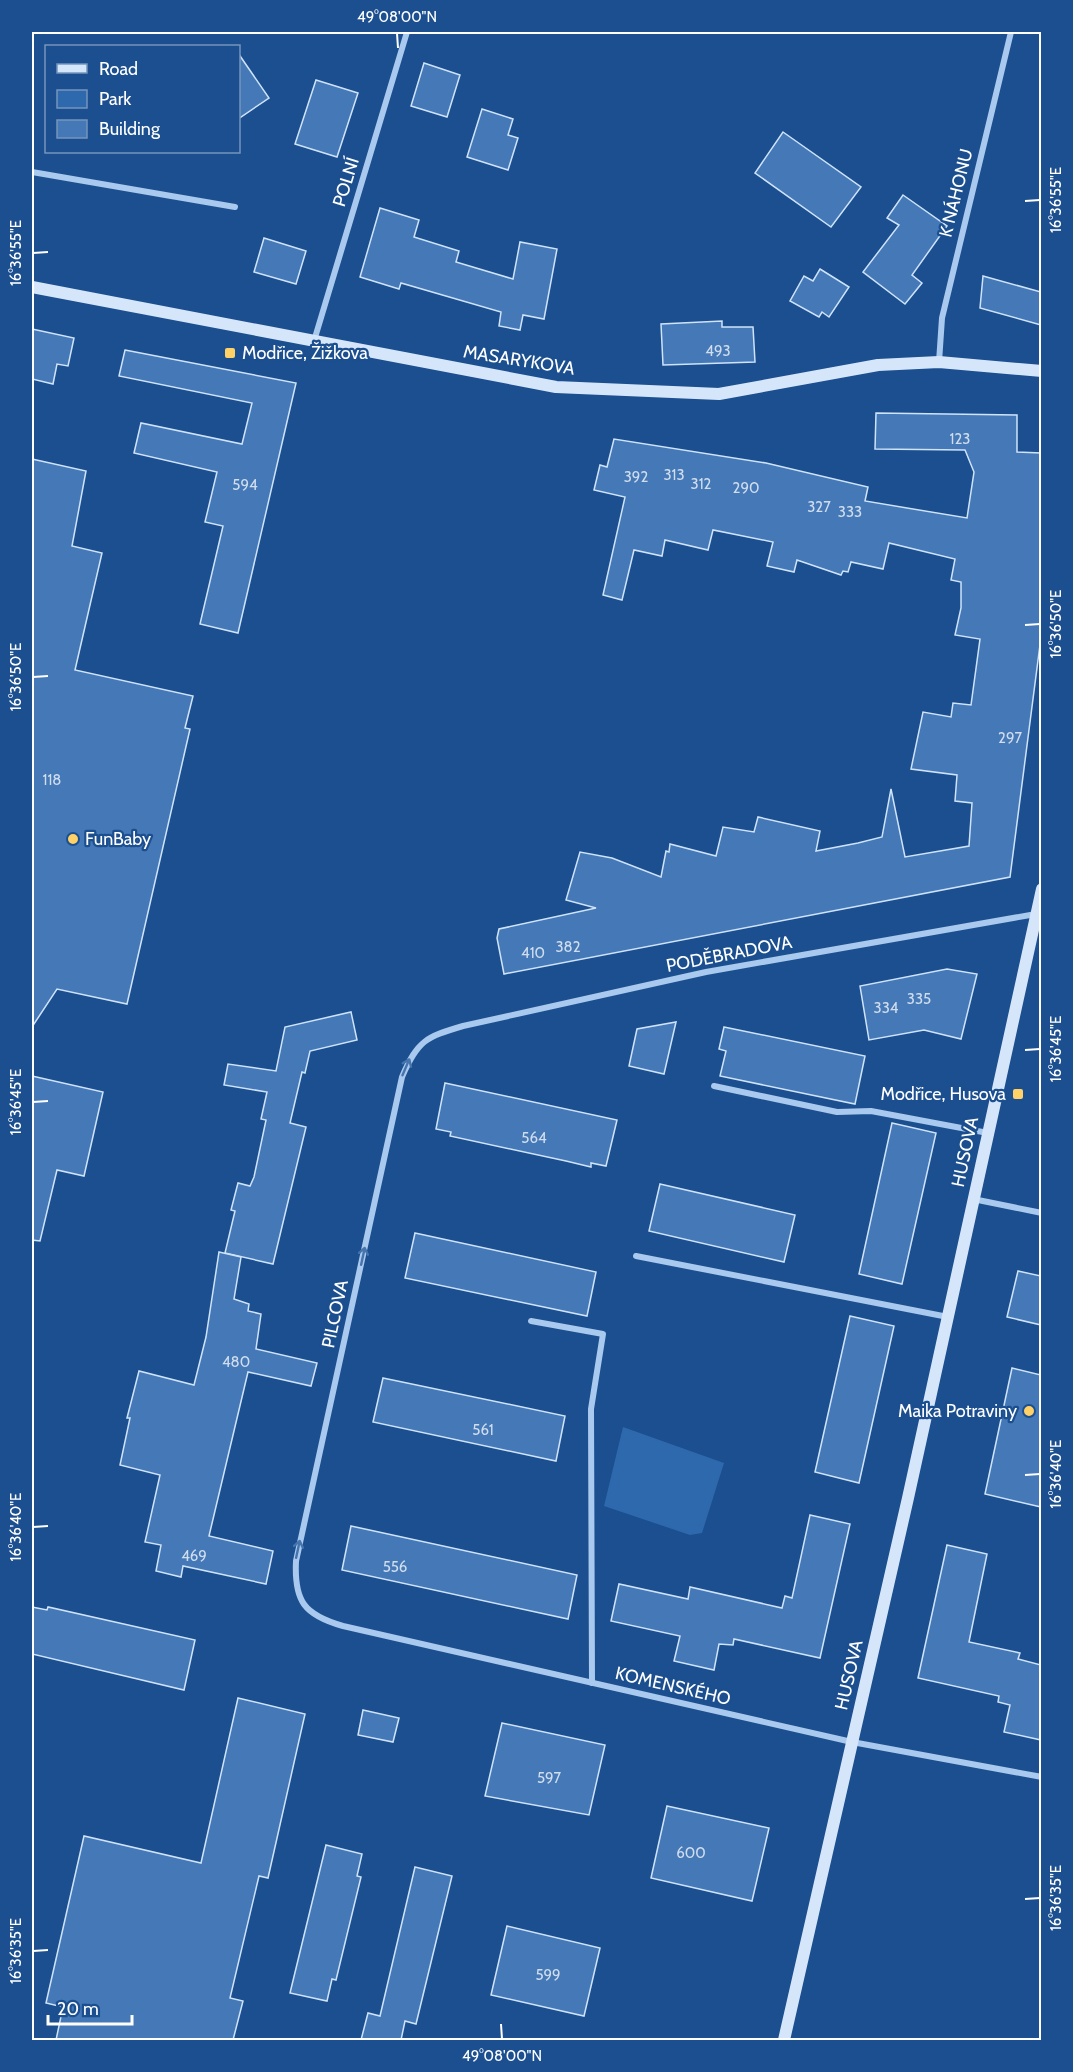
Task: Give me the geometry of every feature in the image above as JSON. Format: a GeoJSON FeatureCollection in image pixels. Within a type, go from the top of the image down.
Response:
{"type":"FeatureCollection","features":[{"type":"Feature","properties":{"kind":"street","name":"POLNÍ"},"geometry":{"type":"LineString","coordinates":[[314,341],[406,32]]}},
{"type":"Feature","properties":{"kind":"street","name":"K NÁHONU"},"geometry":{"type":"LineString","coordinates":[[939,362],[942,318],[1011,32]]}},
{"type":"Feature","properties":{"kind":"street"},"geometry":{"type":"LineString","coordinates":[[32,172],[235,207]]}},
{"type":"Feature","properties":{"kind":"street","name":"MASARYKOVA"},"geometry":{"type":"LineString","coordinates":[[32,287],[556,387],[719,394],[878,365],[939,362],[1041,371]]}},
{"type":"Feature","properties":{"kind":"street","name":"HUSOVA"},"geometry":{"type":"LineString","coordinates":[[783,2040],[948,1317],[1041,889]]}},
{"type":"Feature","properties":{"kind":"street","name":"PODĚBRADOVA"},"geometry":{"type":"LineString","coordinates":[[430,1036],[463,1026],[706,972],[1036,914]]}},
{"type":"Feature","properties":{"kind":"street","name":"PILCOVA"},"geometry":{"type":"LineString","coordinates":[[304,1606],[295,1586],[296,1562],[402,1077],[412,1054],[430,1036]]}},
{"type":"Feature","properties":{"kind":"street"},"geometry":{"type":"LineString","coordinates":[[714,1086],[837,1112],[871,1111],[988,1133]]}},
{"type":"Feature","properties":{"kind":"street"},"geometry":{"type":"LineString","coordinates":[[973,1199],[1041,1213]]}},
{"type":"Feature","properties":{"kind":"street"},"geometry":{"type":"LineString","coordinates":[[636,1256],[948,1317]]}},
{"type":"Feature","properties":{"kind":"street"},"geometry":{"type":"LineString","coordinates":[[531,1321],[603,1334],[591,1409],[592,1683]]}},
{"type":"Feature","properties":{"kind":"street","name":"KOMENSKÉHO"},"geometry":{"type":"LineString","coordinates":[[304,1606],[319,1619],[342,1626],[852,1742],[1041,1777]]}},
{"type":"Feature","properties":{"kind":"green space"},"geometry":{"type":"Polygon","coordinates":[[[623,1427],[724,1463],[702,1533],[690,1535],[604,1506],[623,1427]]]}},
{"type":"Feature","properties":{"kind":"building"},"geometry":{"type":"Polygon","coordinates":[[[240,56],[269,98],[240,118],[240,56]]]}},
{"type":"Feature","properties":{"kind":"building"},"geometry":{"type":"Polygon","coordinates":[[[424,63],[460,75],[447,117],[411,106],[424,63]]]}},
{"type":"Feature","properties":{"kind":"building"},"geometry":{"type":"Polygon","coordinates":[[[316,80],[358,93],[337,157],[295,144],[316,80]]]}},
{"type":"Feature","properties":{"kind":"building"},"geometry":{"type":"Polygon","coordinates":[[[482,109],[513,119],[508,135],[518,138],[508,170],[467,157],[482,109]]]}},
{"type":"Feature","properties":{"kind":"building"},"geometry":{"type":"Polygon","coordinates":[[[783,132],[861,187],[831,227],[755,173],[783,132]]]}},
{"type":"Feature","properties":{"kind":"building"},"geometry":{"type":"Polygon","coordinates":[[[903,195],[947,226],[912,275],[922,283],[905,304],[863,272],[899,225],[887,218],[903,195]]]}},
{"type":"Feature","properties":{"kind":"building"},"geometry":{"type":"Polygon","coordinates":[[[380,208],[419,220],[414,237],[459,251],[456,262],[513,279],[520,242],[557,249],[544,319],[523,315],[520,330],[499,326],[501,312],[401,283],[399,289],[360,277],[380,208]]]}},
{"type":"Feature","properties":{"kind":"building"},"geometry":{"type":"Polygon","coordinates":[[[264,238],[306,251],[296,284],[254,272],[264,238]]]}},
{"type":"Feature","properties":{"kind":"building"},"geometry":{"type":"Polygon","coordinates":[[[820,269],[849,287],[829,317],[822,312],[819,317],[790,301],[804,276],[813,281],[820,269]]]}},
{"type":"Feature","properties":{"kind":"building"},"geometry":{"type":"Polygon","coordinates":[[[983,276],[1041,292],[1041,325],[980,308],[983,276]]]}},
{"type":"Feature","properties":{"kind":"building"},"geometry":{"type":"Polygon","coordinates":[[[722,321],[722,327],[753,327],[755,362],[663,365],[661,324],[722,321]]]}},
{"type":"Feature","properties":{"kind":"building"},"geometry":{"type":"Polygon","coordinates":[[[32,329],[74,338],[68,366],[57,364],[53,384],[32,379],[32,329]]]}},
{"type":"Feature","properties":{"kind":"building"},"geometry":{"type":"Polygon","coordinates":[[[125,350],[296,383],[238,633],[200,624],[223,526],[205,522],[217,472],[134,453],[141,423],[242,444],[252,403],[119,376],[125,350]]]}},
{"type":"Feature","properties":{"kind":"building"},"geometry":{"type":"Polygon","coordinates":[[[876,413],[1017,415],[1017,452],[1041,453],[1041,637],[1010,877],[504,974],[497,938],[499,929],[596,908],[566,900],[580,852],[612,858],[661,877],[666,851],[669,852],[670,844],[716,856],[723,827],[754,832],[758,817],[820,831],[816,851],[858,843],[882,837],[891,789],[905,857],[969,846],[972,803],[955,801],[957,775],[911,769],[923,712],[951,717],[953,703],[971,705],[980,639],[955,635],[961,608],[961,582],[951,580],[955,559],[889,543],[883,569],[851,562],[848,572],[843,571],[841,575],[797,560],[794,572],[767,566],[773,542],[713,530],[708,550],[665,540],[662,556],[634,550],[622,600],[603,595],[625,497],[594,490],[600,465],[607,467],[614,439],[766,463],[868,487],[865,501],[967,518],[974,472],[965,450],[875,449],[876,413]]]}},
{"type":"Feature","properties":{"kind":"building"},"geometry":{"type":"Polygon","coordinates":[[[32,459],[86,471],[72,546],[102,553],[75,670],[193,696],[185,728],[190,729],[127,1004],[57,989],[32,1027],[32,459]]]}},
{"type":"Feature","properties":{"kind":"building"},"geometry":{"type":"Polygon","coordinates":[[[947,969],[977,974],[961,1039],[924,1030],[869,1040],[860,986],[947,969]]]}},
{"type":"Feature","properties":{"kind":"building"},"geometry":{"type":"Polygon","coordinates":[[[351,1012],[357,1040],[310,1051],[305,1073],[302,1072],[290,1123],[306,1127],[273,1264],[225,1253],[235,1211],[231,1210],[238,1183],[250,1186],[254,1177],[266,1120],[261,1119],[267,1092],[224,1085],[228,1064],[276,1071],[285,1027],[351,1012]]]}},
{"type":"Feature","properties":{"kind":"building"},"geometry":{"type":"Polygon","coordinates":[[[676,1022],[664,1074],[629,1066],[637,1029],[676,1022]]]}},
{"type":"Feature","properties":{"kind":"building"},"geometry":{"type":"Polygon","coordinates":[[[724,1027],[865,1056],[855,1104],[720,1076],[726,1051],[719,1049],[724,1027]]]}},
{"type":"Feature","properties":{"kind":"building"},"geometry":{"type":"Polygon","coordinates":[[[32,1076],[103,1092],[84,1176],[57,1170],[40,1241],[32,1240],[32,1076]]]}},
{"type":"Feature","properties":{"kind":"building"},"geometry":{"type":"Polygon","coordinates":[[[445,1083],[617,1120],[606,1166],[591,1163],[591,1167],[450,1136],[451,1132],[436,1129],[445,1083]]]}},
{"type":"Feature","properties":{"kind":"building"},"geometry":{"type":"Polygon","coordinates":[[[892,1123],[936,1133],[902,1284],[859,1274],[892,1123]]]}},
{"type":"Feature","properties":{"kind":"building"},"geometry":{"type":"Polygon","coordinates":[[[660,1184],[795,1215],[784,1262],[649,1231],[660,1184]]]}},
{"type":"Feature","properties":{"kind":"building"},"geometry":{"type":"Polygon","coordinates":[[[415,1233],[596,1272],[587,1316],[405,1278],[415,1233]]]}},
{"type":"Feature","properties":{"kind":"building"},"geometry":{"type":"Polygon","coordinates":[[[219,1252],[241,1257],[234,1299],[249,1304],[248,1311],[261,1314],[256,1349],[317,1363],[311,1386],[248,1372],[209,1536],[273,1551],[266,1584],[183,1566],[181,1577],[156,1571],[161,1545],[145,1542],[160,1475],[120,1465],[130,1418],[127,1418],[139,1371],[194,1385],[206,1337],[219,1252]]]}},
{"type":"Feature","properties":{"kind":"building"},"geometry":{"type":"Polygon","coordinates":[[[1018,1271],[1041,1276],[1041,1325],[1007,1317],[1018,1271]]]}},
{"type":"Feature","properties":{"kind":"building"},"geometry":{"type":"Polygon","coordinates":[[[850,1316],[894,1326],[859,1483],[815,1472],[850,1316]]]}},
{"type":"Feature","properties":{"kind":"building"},"geometry":{"type":"Polygon","coordinates":[[[1012,1368],[1041,1375],[1041,1507],[985,1494],[1012,1368]]]}},
{"type":"Feature","properties":{"kind":"building"},"geometry":{"type":"Polygon","coordinates":[[[383,1378],[565,1416],[556,1461],[373,1422],[383,1378]]]}},
{"type":"Feature","properties":{"kind":"building"},"geometry":{"type":"Polygon","coordinates":[[[810,1515],[850,1524],[820,1658],[734,1639],[733,1645],[719,1644],[714,1670],[674,1661],[680,1636],[611,1621],[619,1584],[688,1599],[690,1587],[782,1608],[785,1596],[792,1598],[810,1515]]]}},
{"type":"Feature","properties":{"kind":"building"},"geometry":{"type":"Polygon","coordinates":[[[351,1526],[577,1575],[568,1619],[342,1570],[351,1526]]]}},
{"type":"Feature","properties":{"kind":"building"},"geometry":{"type":"Polygon","coordinates":[[[947,1545],[987,1554],[969,1642],[1020,1653],[1018,1659],[1041,1665],[1041,1740],[1004,1732],[1010,1705],[998,1702],[999,1696],[918,1678],[947,1545]]]}},
{"type":"Feature","properties":{"kind":"building"},"geometry":{"type":"Polygon","coordinates":[[[32,1607],[47,1610],[48,1607],[195,1640],[184,1690],[32,1654],[32,1607]]]}},
{"type":"Feature","properties":{"kind":"building"},"geometry":{"type":"Polygon","coordinates":[[[238,1698],[305,1714],[268,1878],[259,1876],[230,1998],[243,2001],[233,2040],[56,2040],[63,2007],[46,2003],[84,1836],[201,1863],[238,1698]]]}},
{"type":"Feature","properties":{"kind":"building"},"geometry":{"type":"Polygon","coordinates":[[[363,1710],[399,1718],[393,1742],[358,1735],[363,1710]]]}},
{"type":"Feature","properties":{"kind":"building"},"geometry":{"type":"Polygon","coordinates":[[[502,1723],[605,1745],[589,1815],[485,1796],[502,1723]]]}},
{"type":"Feature","properties":{"kind":"building"},"geometry":{"type":"Polygon","coordinates":[[[667,1806],[769,1828],[752,1901],[651,1878],[667,1806]]]}},
{"type":"Feature","properties":{"kind":"building"},"geometry":{"type":"Polygon","coordinates":[[[326,1845],[362,1854],[357,1876],[361,1877],[336,1980],[332,1979],[327,2001],[290,1993],[326,1845]]]}},
{"type":"Feature","properties":{"kind":"building"},"geometry":{"type":"Polygon","coordinates":[[[415,1867],[452,1876],[416,2024],[405,2021],[401,2040],[361,2040],[368,2013],[380,2016],[415,1867]]]}},
{"type":"Feature","properties":{"kind":"building"},"geometry":{"type":"Polygon","coordinates":[[[507,1926],[600,1948],[584,2016],[491,1995],[507,1926]]]}},
{"type":"Feature","properties":{"kind":"place","name":"Modřice, Žižkova"},"geometry":{"type":"Point","coordinates":[230,353]}},
{"type":"Feature","properties":{"kind":"place","name":"FunBaby"},"geometry":{"type":"Point","coordinates":[73,839]}},
{"type":"Feature","properties":{"kind":"place","name":"Modřice, Husova"},"geometry":{"type":"Point","coordinates":[1018,1094]}},
{"type":"Feature","properties":{"kind":"place","name":"Maika Potraviny"},"geometry":{"type":"Point","coordinates":[1029,1411]}}]}
